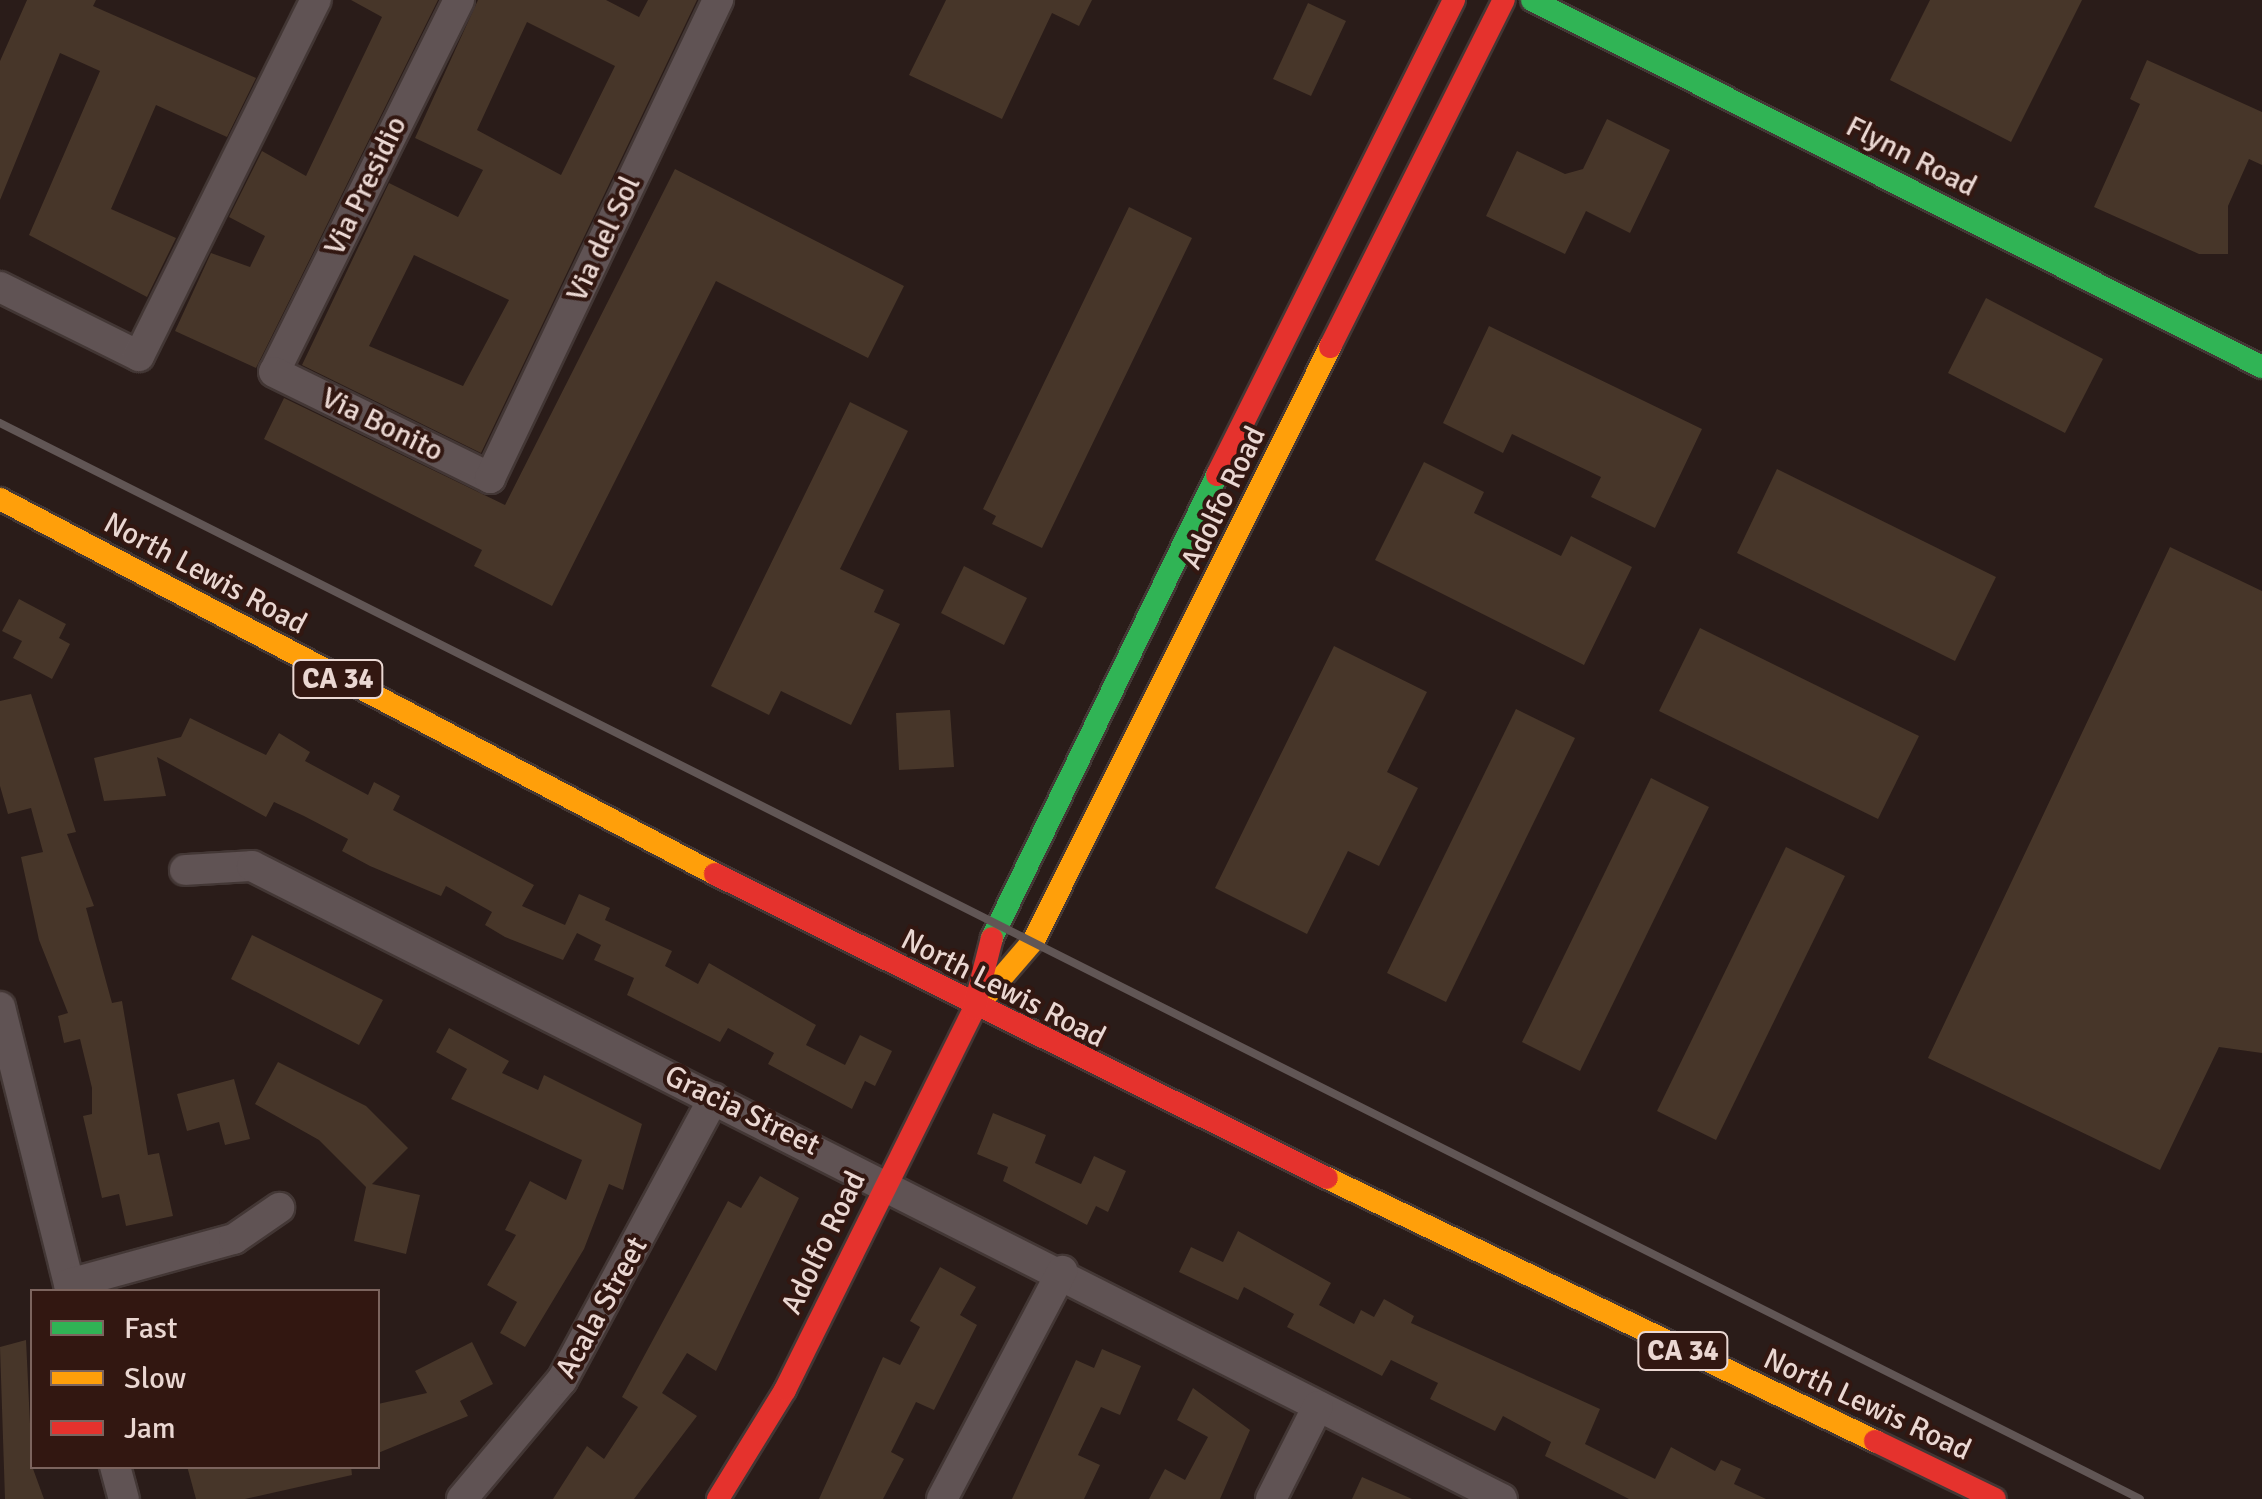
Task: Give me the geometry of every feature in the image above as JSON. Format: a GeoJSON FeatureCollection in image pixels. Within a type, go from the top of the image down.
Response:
{"type":"FeatureCollection","features":[{"type":"Feature","properties":{"kind":"main road","name":"Adolfo Road"},"geometry":{"type":"LineString","coordinates":[[718,1499],[785,1390],[974,1009],[996,920],[1454,0]]}},
{"type":"Feature","properties":{"kind":"main road","name":"Adolfo Road"},"geometry":{"type":"LineString","coordinates":[[974,1009],[1034,940],[1504,0]]}},
{"type":"Feature","properties":{"kind":"main road","name":"Flynn Road"},"geometry":{"type":"LineString","coordinates":[[1532,0],[2262,367]]}},
{"type":"Feature","properties":{"kind":"main road","name":"North Lewis Road"},"geometry":{"type":"LineString","coordinates":[[0,499],[974,1009],[1995,1499]]}},
{"type":"Feature","properties":{"kind":"street"},"geometry":{"type":"LineString","coordinates":[[0,286],[139,356],[316,0]]}},
{"type":"Feature","properties":{"kind":"street","name":"Via Presidio"},"geometry":{"type":"LineString","coordinates":[[274,372],[458,0]]}},
{"type":"Feature","properties":{"kind":"street","name":"Via del Sol"},"geometry":{"type":"LineString","coordinates":[[490,478],[718,0]]}},
{"type":"Feature","properties":{"kind":"street","name":"Via Bonito"},"geometry":{"type":"LineString","coordinates":[[274,372],[490,478]]}},
{"type":"Feature","properties":{"kind":"street","name":"Gracia Street"},"geometry":{"type":"LineString","coordinates":[[185,870],[252,866],[1062,1271],[1502,1499]]}},
{"type":"Feature","properties":{"kind":"street"},"geometry":{"type":"LineString","coordinates":[[0,1007],[70,1288],[234,1240],[279,1208]]}},
{"type":"Feature","properties":{"kind":"street","name":"Acala Street"},"geometry":{"type":"LineString","coordinates":[[462,1499],[562,1380],[714,1098]]}},
{"type":"Feature","properties":{"kind":"street"},"geometry":{"type":"LineString","coordinates":[[942,1499],[1062,1271]]}},
{"type":"Feature","properties":{"kind":"street"},"geometry":{"type":"LineString","coordinates":[[1271,1499],[1318,1406]]}},
{"type":"Feature","properties":{"kind":"street"},"geometry":{"type":"LineString","coordinates":[[116,1469],[124,1499]]}},
{"type":"Feature","properties":{"kind":"building"},"geometry":{"type":"Polygon","coordinates":[[[27,0],[96,0],[93,6],[256,78],[227,137],[156,105],[111,209],[176,238],[147,297],[29,235],[100,71],[60,53],[0,200],[0,61],[27,0]]]}},
{"type":"Feature","properties":{"kind":"building"},"geometry":{"type":"Polygon","coordinates":[[[351,0],[438,0],[256,368],[175,331],[211,253],[250,267],[265,236],[229,217],[262,151],[306,176],[382,17],[351,0]]]}},
{"type":"Feature","properties":{"kind":"building"},"geometry":{"type":"Polygon","coordinates":[[[478,0],[606,0],[639,17],[648,0],[697,0],[481,453],[302,365],[389,183],[458,217],[483,170],[415,138],[478,0]],[[527,22],[477,130],[561,175],[615,66],[527,22]],[[414,255],[369,346],[463,386],[509,300],[414,255]]]}},
{"type":"Feature","properties":{"kind":"building"},"geometry":{"type":"Polygon","coordinates":[[[946,0],[1092,0],[1079,26],[1052,13],[1002,119],[909,75],[946,0]]]}},
{"type":"Feature","properties":{"kind":"building"},"geometry":{"type":"Polygon","coordinates":[[[1930,0],[2082,0],[2011,142],[1890,80],[1930,0]]]}},
{"type":"Feature","properties":{"kind":"building"},"geometry":{"type":"Polygon","coordinates":[[[1308,3],[1346,21],[1311,96],[1273,79],[1308,3]]]}},
{"type":"Feature","properties":{"kind":"building"},"geometry":{"type":"Polygon","coordinates":[[[2147,60],[2262,112],[2262,165],[2249,159],[2228,206],[2228,254],[2199,254],[2094,207],[2140,104],[2130,99],[2147,60]]]}},
{"type":"Feature","properties":{"kind":"building"},"geometry":{"type":"Polygon","coordinates":[[[1607,119],[1670,150],[1630,233],[1586,211],[1565,254],[1486,216],[1517,151],[1565,174],[1583,169],[1607,119]]]}},
{"type":"Feature","properties":{"kind":"building"},"geometry":{"type":"Polygon","coordinates":[[[675,169],[904,286],[868,358],[716,281],[552,606],[474,566],[482,550],[264,439],[284,398],[505,505],[675,169]]]}},
{"type":"Feature","properties":{"kind":"building"},"geometry":{"type":"Polygon","coordinates":[[[1129,207],[1192,238],[1042,548],[992,524],[996,516],[983,509],[1129,207]]]}},
{"type":"Feature","properties":{"kind":"building"},"geometry":{"type":"Polygon","coordinates":[[[1986,298],[2103,359],[2065,433],[1948,373],[1986,298]]]}},
{"type":"Feature","properties":{"kind":"building"},"geometry":{"type":"Polygon","coordinates":[[[1489,326],[1702,429],[1655,528],[1591,497],[1601,477],[1512,434],[1503,453],[1443,423],[1489,326]]]}},
{"type":"Feature","properties":{"kind":"building"},"geometry":{"type":"Polygon","coordinates":[[[850,402],[908,431],[840,569],[884,590],[874,612],[900,624],[851,725],[781,691],[769,715],[711,686],[850,402]]]}},
{"type":"Feature","properties":{"kind":"building"},"geometry":{"type":"Polygon","coordinates":[[[1424,462],[1484,492],[1474,513],[1561,556],[1571,536],[1632,567],[1584,665],[1375,560],[1424,462]]]}},
{"type":"Feature","properties":{"kind":"building"},"geometry":{"type":"Polygon","coordinates":[[[1777,469],[1996,577],[1955,661],[1737,553],[1777,469]]]}},
{"type":"Feature","properties":{"kind":"building"},"geometry":{"type":"Polygon","coordinates":[[[2170,547],[2262,591],[2262,1053],[2219,1047],[2160,1170],[1928,1058],[2170,547]]]}},
{"type":"Feature","properties":{"kind":"building"},"geometry":{"type":"Polygon","coordinates":[[[964,566],[1027,598],[1004,645],[941,613],[964,566]]]}},
{"type":"Feature","properties":{"kind":"building"},"geometry":{"type":"Polygon","coordinates":[[[19,599],[66,624],[59,638],[70,644],[52,679],[13,658],[22,641],[2,631],[19,599]]]}},
{"type":"Feature","properties":{"kind":"building"},"geometry":{"type":"Polygon","coordinates":[[[1700,628],[1919,736],[1878,819],[1659,711],[1700,628]]]}},
{"type":"Feature","properties":{"kind":"building"},"geometry":{"type":"Polygon","coordinates":[[[1334,646],[1427,692],[1387,772],[1418,788],[1379,866],[1348,851],[1307,934],[1215,888],[1334,646]]]}},
{"type":"Feature","properties":{"kind":"building"},"geometry":{"type":"Polygon","coordinates":[[[31,694],[76,832],[67,834],[94,906],[86,908],[112,1003],[122,1001],[148,1155],[159,1153],[173,1216],[126,1226],[119,1194],[102,1198],[83,1116],[92,1114],[92,1088],[80,1039],[64,1043],[58,1016],[68,1013],[39,940],[21,857],[43,852],[31,808],[8,814],[0,786],[0,701],[31,694]]]}},
{"type":"Feature","properties":{"kind":"building"},"geometry":{"type":"Polygon","coordinates":[[[1516,709],[1575,738],[1446,1002],[1387,973],[1516,709]]]}},
{"type":"Feature","properties":{"kind":"building"},"geometry":{"type":"Polygon","coordinates":[[[950,710],[954,767],[899,770],[896,713],[950,710]]]}},
{"type":"Feature","properties":{"kind":"building"},"geometry":{"type":"Polygon","coordinates":[[[190,718],[266,755],[279,733],[310,752],[305,761],[368,795],[374,782],[400,796],[393,810],[534,885],[522,906],[565,925],[579,894],[610,908],[605,920],[672,951],[665,966],[698,984],[709,963],[816,1025],[806,1045],[845,1065],[860,1035],[892,1051],[875,1086],[865,1081],[852,1109],[768,1064],[774,1053],[728,1028],[720,1042],[627,995],[634,978],[594,960],[601,945],[577,933],[563,960],[505,937],[485,925],[492,912],[446,886],[441,896],[370,866],[342,851],[348,839],[304,816],[274,802],[266,817],[157,757],[166,796],[104,801],[94,758],[181,737],[190,718]]]}},
{"type":"Feature","properties":{"kind":"building"},"geometry":{"type":"Polygon","coordinates":[[[1651,778],[1709,807],[1580,1071],[1522,1042],[1651,778]]]}},
{"type":"Feature","properties":{"kind":"building"},"geometry":{"type":"Polygon","coordinates":[[[1786,847],[1845,876],[1716,1140],[1657,1111],[1786,847]]]}},
{"type":"Feature","properties":{"kind":"building"},"geometry":{"type":"Polygon","coordinates":[[[252,935],[383,1000],[359,1045],[231,979],[252,935]]]}},
{"type":"Feature","properties":{"kind":"building"},"geometry":{"type":"Polygon","coordinates":[[[449,1028],[509,1061],[502,1073],[538,1090],[544,1075],[642,1124],[623,1190],[609,1184],[584,1249],[525,1347],[500,1333],[517,1302],[487,1285],[516,1235],[505,1230],[530,1181],[566,1200],[582,1160],[451,1099],[467,1069],[436,1052],[449,1028]]]}},
{"type":"Feature","properties":{"kind":"building"},"geometry":{"type":"Polygon","coordinates":[[[278,1062],[366,1106],[408,1148],[372,1184],[420,1195],[406,1254],[354,1241],[366,1187],[319,1140],[255,1104],[278,1062]]]}},
{"type":"Feature","properties":{"kind":"building"},"geometry":{"type":"Polygon","coordinates":[[[234,1079],[250,1139],[225,1145],[219,1122],[187,1131],[177,1094],[234,1079]]]}},
{"type":"Feature","properties":{"kind":"building"},"geometry":{"type":"Polygon","coordinates":[[[993,1113],[1046,1135],[1035,1163],[1081,1184],[1094,1156],[1126,1171],[1108,1212],[1096,1206],[1087,1225],[1003,1181],[1008,1167],[977,1154],[993,1113]]]}},
{"type":"Feature","properties":{"kind":"building"},"geometry":{"type":"Polygon","coordinates":[[[760,1176],[799,1198],[716,1371],[687,1353],[662,1393],[697,1416],[634,1499],[553,1499],[587,1446],[604,1459],[638,1407],[622,1397],[728,1201],[741,1208],[760,1176]]]}},
{"type":"Feature","properties":{"kind":"building"},"geometry":{"type":"Polygon","coordinates":[[[1238,1231],[1331,1283],[1319,1305],[1354,1324],[1361,1310],[1374,1317],[1384,1299],[1414,1316],[1411,1323],[1600,1409],[1585,1444],[1655,1479],[1671,1447],[1715,1471],[1721,1460],[1741,1469],[1734,1484],[1766,1499],[1629,1499],[1545,1456],[1551,1442],[1503,1416],[1495,1431],[1430,1399],[1438,1383],[1391,1360],[1382,1376],[1287,1327],[1294,1314],[1244,1287],[1238,1300],[1179,1272],[1191,1247],[1223,1262],[1238,1231]]]}},
{"type":"Feature","properties":{"kind":"building"},"geometry":{"type":"Polygon","coordinates":[[[940,1267],[976,1287],[960,1315],[977,1325],[934,1410],[916,1402],[891,1452],[904,1459],[883,1499],[819,1499],[883,1357],[900,1365],[920,1327],[910,1321],[940,1267]]]}},
{"type":"Feature","properties":{"kind":"building"},"geometry":{"type":"Polygon","coordinates":[[[26,1340],[30,1469],[44,1499],[5,1499],[0,1347],[26,1340]]]}},
{"type":"Feature","properties":{"kind":"building"},"geometry":{"type":"Polygon","coordinates":[[[472,1342],[493,1384],[460,1401],[468,1416],[380,1452],[380,1404],[427,1393],[415,1371],[472,1342]]]}},
{"type":"Feature","properties":{"kind":"building"},"geometry":{"type":"Polygon","coordinates":[[[1102,1349],[1141,1366],[1120,1415],[1101,1407],[1078,1455],[1100,1465],[1084,1499],[1012,1499],[1076,1360],[1094,1368],[1102,1349]]]}},
{"type":"Feature","properties":{"kind":"building"},"geometry":{"type":"Polygon","coordinates":[[[1193,1388],[1250,1430],[1220,1499],[1149,1499],[1165,1469],[1185,1480],[1208,1437],[1177,1420],[1193,1388]]]}},
{"type":"Feature","properties":{"kind":"building"},"geometry":{"type":"Polygon","coordinates":[[[188,1469],[351,1469],[352,1475],[245,1499],[196,1499],[188,1469]]]}},
{"type":"Feature","properties":{"kind":"building"},"geometry":{"type":"Polygon","coordinates":[[[1362,1477],[1412,1499],[1352,1499],[1362,1477]]]}},
{"type":"Feature","properties":{"kind":"railway"},"geometry":{"type":"LineString","coordinates":[[0,423],[2140,1499]]}},
{"type":"Feature","properties":{"kind":"traffic: fast"},"geometry":{"type":"LineString","coordinates":[[1532,0],[2262,367]]}},
{"type":"Feature","properties":{"kind":"traffic: fast"},"geometry":{"type":"LineString","coordinates":[[992,938],[1217,475]]}},
{"type":"Feature","properties":{"kind":"traffic: slow"},"geometry":{"type":"LineString","coordinates":[[978,1005],[1034,940],[1330,347]]}},
{"type":"Feature","properties":{"kind":"traffic: slow"},"geometry":{"type":"LineString","coordinates":[[0,499],[715,874]]}},
{"type":"Feature","properties":{"kind":"traffic: slow"},"geometry":{"type":"LineString","coordinates":[[1327,1178],[1875,1441]]}},
{"type":"Feature","properties":{"kind":"traffic: jam"},"geometry":{"type":"LineString","coordinates":[[1217,475],[1454,0]]}},
{"type":"Feature","properties":{"kind":"traffic: jam"},"geometry":{"type":"LineString","coordinates":[[1330,347],[1504,0]]}},
{"type":"Feature","properties":{"kind":"traffic: jam"},"geometry":{"type":"LineString","coordinates":[[715,874],[1327,1178]]}},
{"type":"Feature","properties":{"kind":"traffic: jam"},"geometry":{"type":"LineString","coordinates":[[718,1499],[785,1390],[974,1009],[992,938]]}},
{"type":"Feature","properties":{"kind":"traffic: jam"},"geometry":{"type":"LineString","coordinates":[[1875,1441],[1995,1499]]}}]}
